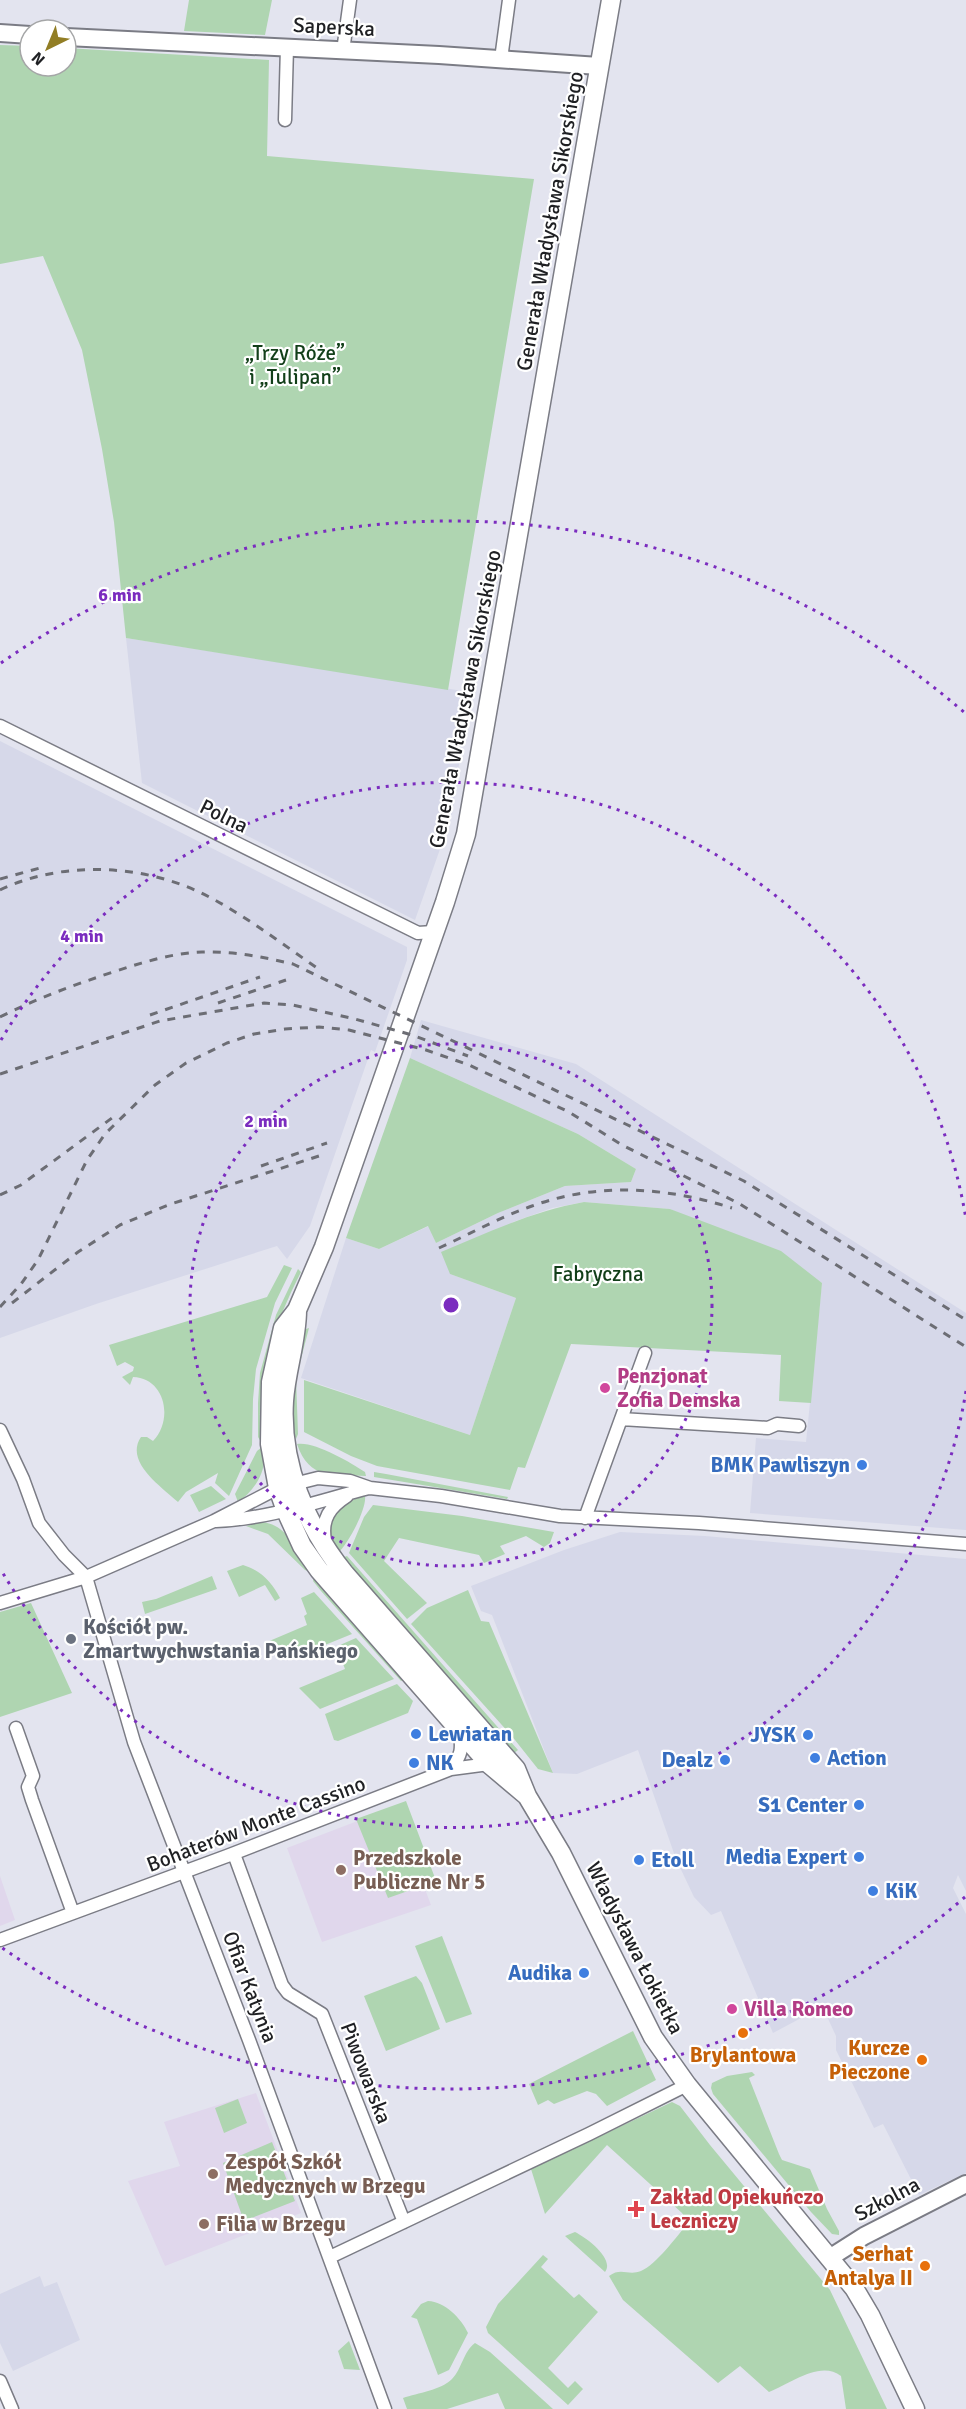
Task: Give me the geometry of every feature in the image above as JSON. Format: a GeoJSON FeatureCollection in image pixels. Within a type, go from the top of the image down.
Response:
{"type":"FeatureCollection","features":[{"type":"Feature","properties":{"kind":"main road","name":"Generała Władysława Sikorskiego"},"geometry":{"type":"LineString","coordinates":[[286,1485],[270,1444],[271,1382],[283,1328],[297,1318],[324,1247],[458,860],[471,806],[611,0]]}},
{"type":"Feature","properties":{"kind":"main road","name":"Władysława Łokietka"},"geometry":{"type":"LineString","coordinates":[[286,1485],[302,1546],[320,1570],[489,1764],[527,1796]]}},
{"type":"Feature","properties":{"kind":"main road","name":"Władysława Łokietka"},"geometry":{"type":"LineString","coordinates":[[294,1509],[383,1618],[516,1769],[527,1796],[561,1853],[642,2020],[687,2085],[831,2257],[854,2288],[870,2315],[915,2409]]}},
{"type":"Feature","properties":{"kind":"street"},"geometry":{"type":"LineString","coordinates":[[343,51],[350,0]]}},
{"type":"Feature","properties":{"kind":"street"},"geometry":{"type":"LineString","coordinates":[[501,59],[510,0]]}},
{"type":"Feature","properties":{"kind":"street"},"geometry":{"type":"LineString","coordinates":[[0,33],[18,34]]}},
{"type":"Feature","properties":{"kind":"street","name":"Saperska"},"geometry":{"type":"LineString","coordinates":[[78,38],[287,47],[599,66]]}},
{"type":"Feature","properties":{"kind":"street"},"geometry":{"type":"LineString","coordinates":[[285,120],[287,47]]}},
{"type":"Feature","properties":{"kind":"street","name":"Polna"},"geometry":{"type":"LineString","coordinates":[[0,726],[418,933],[434,932]]}},
{"type":"Feature","properties":{"kind":"street"},"geometry":{"type":"LineString","coordinates":[[585,1518],[645,1353]]}},
{"type":"Feature","properties":{"kind":"street"},"geometry":{"type":"LineString","coordinates":[[621,1419],[768,1428],[777,1424],[799,1426]]}},
{"type":"Feature","properties":{"kind":"street"},"geometry":{"type":"LineString","coordinates":[[0,1430],[23,1479],[39,1523],[55,1545],[86,1577]]}},
{"type":"Feature","properties":{"kind":"street"},"geometry":{"type":"LineString","coordinates":[[0,1603],[86,1577],[214,1521],[286,1485],[318,1478],[350,1481],[370,1488],[441,1496],[585,1518],[699,1523],[966,1544]]}},
{"type":"Feature","properties":{"kind":"street"},"geometry":{"type":"LineString","coordinates":[[214,1521],[241,1520],[294,1509],[324,1498],[370,1488]]}},
{"type":"Feature","properties":{"kind":"street"},"geometry":{"type":"LineString","coordinates":[[327,1550],[323,1531],[326,1517],[334,1505],[354,1492]]}},
{"type":"Feature","properties":{"kind":"street","name":"Ofiar Katynia"},"geometry":{"type":"LineString","coordinates":[[86,1577],[134,1742],[249,2040],[385,2409]]}},
{"type":"Feature","properties":{"kind":"street"},"geometry":{"type":"LineString","coordinates":[[16,1728],[33,1776],[28,1787],[32,1800],[73,1913]]}},
{"type":"Feature","properties":{"kind":"street"},"geometry":{"type":"LineString","coordinates":[[451,1769],[460,1756],[462,1747],[460,1730]]}},
{"type":"Feature","properties":{"kind":"street","name":"Bohaterów Monte Cassino"},"geometry":{"type":"LineString","coordinates":[[0,1940],[234,1854],[451,1769],[489,1764]]}},
{"type":"Feature","properties":{"kind":"street","name":"Piwowarska"},"geometry":{"type":"LineString","coordinates":[[234,1854],[282,1985],[288,1993],[322,2014],[404,2222]]}},
{"type":"Feature","properties":{"kind":"street"},"geometry":{"type":"LineString","coordinates":[[330,2257],[687,2085]]}},
{"type":"Feature","properties":{"kind":"street","name":"Szkolna"},"geometry":{"type":"LineString","coordinates":[[831,2257],[864,2236],[966,2184]]}},
{"type":"Feature","properties":{"kind":"street"},"geometry":{"type":"LineString","coordinates":[[0,2381],[12,2409]]}},
{"type":"Feature","properties":{"kind":"shaded area"},"geometry":{"type":"Polygon","coordinates":[[[126,638],[469,692],[452,815],[415,920],[142,783],[126,638]]]}},
{"type":"Feature","properties":{"kind":"shaded area"},"geometry":{"type":"Polygon","coordinates":[[[0,741],[407,947],[407,960],[375,1052],[371,1050],[310,1226],[287,1259],[277,1246],[96,1304],[0,1338],[0,741]]]}},
{"type":"Feature","properties":{"kind":"shaded area"},"geometry":{"type":"Polygon","coordinates":[[[421,1020],[576,1064],[966,1313],[966,1530],[750,1513],[756,1438],[806,1442],[822,1283],[670,1209],[584,1202],[552,1208],[513,1222],[450,1274],[516,1298],[470,1435],[301,1378],[346,1238],[379,1249],[429,1226],[436,1243],[498,1213],[565,1186],[631,1182],[636,1169],[578,1134],[410,1058],[421,1020]]]}},
{"type":"Feature","properties":{"kind":"shaded area"},"geometry":{"type":"Polygon","coordinates":[[[620,1532],[705,1536],[966,1559],[966,1891],[958,1875],[953,1888],[966,1914],[966,2173],[919,2195],[883,2124],[874,2128],[836,2050],[836,2036],[824,2010],[803,2017],[773,2033],[721,1911],[711,1915],[694,1897],[676,1859],[638,1750],[577,1774],[553,1773],[492,1615],[481,1611],[471,1586],[564,1550],[620,1532]]]}},
{"type":"Feature","properties":{"kind":"shaded area"},"geometry":{"type":"Polygon","coordinates":[[[394,1807],[431,1905],[322,1942],[287,1848],[394,1807]]]}},
{"type":"Feature","properties":{"kind":"shaded area"},"geometry":{"type":"Polygon","coordinates":[[[0,1876],[15,1920],[0,1926],[0,1876]]]}},
{"type":"Feature","properties":{"kind":"shaded area"},"geometry":{"type":"Polygon","coordinates":[[[256,2093],[301,2213],[165,2266],[128,2181],[180,2166],[164,2122],[256,2093]]]}},
{"type":"Feature","properties":{"kind":"shaded area"},"geometry":{"type":"Polygon","coordinates":[[[40,2276],[44,2287],[57,2282],[80,2340],[13,2371],[0,2343],[0,2294],[40,2276]]]}},
{"type":"Feature","properties":{"kind":"green space"},"geometry":{"type":"Polygon","coordinates":[[[189,0],[272,0],[265,35],[184,31],[189,0]]]}},
{"type":"Feature","properties":{"kind":"green space","name":"„Trzy Róże” i „Tulipan”"},"geometry":{"type":"Polygon","coordinates":[[[0,45],[18,46],[18,78],[78,78],[78,49],[269,60],[267,156],[534,179],[448,690],[126,638],[114,522],[82,350],[43,256],[0,264],[0,45]]]}},
{"type":"Feature","properties":{"kind":"green space"},"geometry":{"type":"Polygon","coordinates":[[[410,1058],[578,1134],[636,1169],[631,1182],[565,1186],[498,1213],[436,1243],[428,1226],[379,1249],[346,1238],[410,1058]]]}},
{"type":"Feature","properties":{"kind":"green space","name":"Fabryczna"},"geometry":{"type":"Polygon","coordinates":[[[584,1202],[670,1209],[781,1251],[822,1283],[811,1403],[779,1401],[781,1355],[571,1344],[525,1468],[518,1467],[510,1490],[377,1466],[351,1456],[304,1432],[304,1380],[470,1435],[516,1298],[450,1274],[441,1252],[529,1217],[584,1202]]]}},
{"type":"Feature","properties":{"kind":"green space"},"geometry":{"type":"Polygon","coordinates":[[[284,1265],[292,1268],[275,1303],[256,1369],[252,1445],[229,1496],[215,1483],[218,1473],[186,1492],[178,1502],[147,1473],[137,1456],[137,1446],[141,1437],[147,1437],[153,1441],[159,1432],[163,1422],[163,1401],[153,1384],[133,1377],[130,1385],[122,1377],[133,1371],[134,1367],[125,1362],[117,1366],[109,1345],[267,1297],[284,1265]]]}},
{"type":"Feature","properties":{"kind":"green space"},"geometry":{"type":"Polygon","coordinates":[[[298,1269],[301,1272],[282,1314],[269,1354],[263,1394],[263,1441],[261,1442],[258,1437],[260,1373],[276,1315],[298,1269]]]}},
{"type":"Feature","properties":{"kind":"green space"},"geometry":{"type":"Polygon","coordinates":[[[309,1328],[296,1378],[298,1434],[296,1439],[292,1427],[291,1399],[302,1341],[306,1329],[309,1328]]]}},
{"type":"Feature","properties":{"kind":"green space"},"geometry":{"type":"Polygon","coordinates":[[[297,1444],[313,1446],[332,1453],[365,1472],[366,1476],[333,1475],[316,1470],[302,1456],[297,1444]]]}},
{"type":"Feature","properties":{"kind":"green space"},"geometry":{"type":"Polygon","coordinates":[[[262,1447],[264,1462],[259,1478],[250,1492],[238,1502],[235,1494],[257,1451],[262,1447]]]}},
{"type":"Feature","properties":{"kind":"green space"},"geometry":{"type":"Polygon","coordinates":[[[374,1472],[508,1497],[507,1499],[374,1477],[374,1472]]]}},
{"type":"Feature","properties":{"kind":"green space"},"geometry":{"type":"Polygon","coordinates":[[[211,1486],[226,1499],[199,1512],[190,1495],[211,1486]]]}},
{"type":"Feature","properties":{"kind":"green space"},"geometry":{"type":"Polygon","coordinates":[[[365,1496],[363,1509],[356,1526],[338,1553],[332,1544],[330,1523],[345,1505],[365,1496]]]}},
{"type":"Feature","properties":{"kind":"green space"},"geometry":{"type":"Polygon","coordinates":[[[373,1505],[462,1516],[554,1532],[550,1543],[544,1547],[526,1536],[500,1546],[505,1554],[484,1563],[479,1555],[399,1538],[384,1561],[427,1603],[407,1619],[349,1553],[364,1517],[373,1505]]]}},
{"type":"Feature","properties":{"kind":"green space"},"geometry":{"type":"Polygon","coordinates":[[[262,1522],[279,1528],[286,1534],[311,1572],[305,1570],[268,1534],[246,1526],[262,1522]]]}},
{"type":"Feature","properties":{"kind":"green space"},"geometry":{"type":"Polygon","coordinates":[[[347,1556],[518,1750],[513,1754],[341,1558],[347,1556]]]}},
{"type":"Feature","properties":{"kind":"green space"},"geometry":{"type":"Polygon","coordinates":[[[243,1565],[265,1577],[280,1598],[275,1601],[265,1585],[239,1597],[227,1571],[243,1565]]]}},
{"type":"Feature","properties":{"kind":"green space"},"geometry":{"type":"Polygon","coordinates":[[[212,1576],[217,1589],[145,1614],[142,1602],[156,1599],[212,1576]]]}},
{"type":"Feature","properties":{"kind":"green space"},"geometry":{"type":"Polygon","coordinates":[[[314,1577],[406,1678],[401,1681],[321,1591],[313,1581],[314,1577]]]}},
{"type":"Feature","properties":{"kind":"green space"},"geometry":{"type":"Polygon","coordinates":[[[468,1590],[481,1621],[489,1622],[553,1773],[538,1769],[511,1735],[411,1624],[427,1608],[468,1590]]]}},
{"type":"Feature","properties":{"kind":"green space"},"geometry":{"type":"Polygon","coordinates":[[[314,1592],[352,1634],[288,1660],[282,1649],[272,1653],[267,1642],[307,1625],[304,1616],[307,1614],[301,1598],[314,1592]]]}},
{"type":"Feature","properties":{"kind":"green space"},"geometry":{"type":"Polygon","coordinates":[[[31,1603],[72,1693],[0,1717],[0,1612],[31,1603]]]}},
{"type":"Feature","properties":{"kind":"green space"},"geometry":{"type":"Polygon","coordinates":[[[356,1638],[394,1679],[320,1709],[299,1688],[345,1669],[342,1661],[347,1659],[340,1645],[356,1638]]]}},
{"type":"Feature","properties":{"kind":"green space"},"geometry":{"type":"Polygon","coordinates":[[[397,1684],[413,1701],[408,1713],[338,1741],[334,1740],[325,1714],[397,1684]]]}},
{"type":"Feature","properties":{"kind":"green space"},"geometry":{"type":"Polygon","coordinates":[[[406,1801],[435,1878],[428,1884],[388,1898],[356,1819],[406,1801]]]}},
{"type":"Feature","properties":{"kind":"green space"},"geometry":{"type":"Polygon","coordinates":[[[442,1936],[472,2014],[446,2023],[415,1946],[442,1936]]]}},
{"type":"Feature","properties":{"kind":"green space"},"geometry":{"type":"Polygon","coordinates":[[[416,1976],[422,1983],[440,2029],[386,2051],[364,1996],[416,1976]]]}},
{"type":"Feature","properties":{"kind":"green space"},"geometry":{"type":"Polygon","coordinates":[[[633,2031],[656,2080],[607,2106],[596,2094],[587,2091],[554,2104],[548,2100],[538,2105],[529,2084],[633,2031]]]}},
{"type":"Feature","properties":{"kind":"green space"},"geometry":{"type":"Polygon","coordinates":[[[752,2072],[755,2075],[749,2078],[782,2160],[810,2169],[839,2235],[832,2234],[811,2212],[713,2094],[712,2083],[727,2076],[752,2072]]]}},
{"type":"Feature","properties":{"kind":"green space"},"geometry":{"type":"Polygon","coordinates":[[[238,2099],[247,2123],[224,2133],[215,2108],[238,2099]]]}},
{"type":"Feature","properties":{"kind":"green space"},"geometry":{"type":"Polygon","coordinates":[[[672,2102],[680,2106],[830,2290],[887,2409],[846,2409],[841,2376],[833,2372],[824,2371],[805,2375],[769,2392],[740,2366],[718,2383],[623,2300],[609,2276],[617,2272],[636,2272],[647,2268],[666,2250],[688,2223],[682,2213],[607,2145],[545,2214],[531,2169],[672,2102]]]}},
{"type":"Feature","properties":{"kind":"green space"},"geometry":{"type":"Polygon","coordinates":[[[272,2142],[295,2201],[244,2221],[223,2163],[272,2142]]]}},
{"type":"Feature","properties":{"kind":"green space"},"geometry":{"type":"Polygon","coordinates":[[[575,2232],[603,2255],[607,2267],[605,2272],[565,2236],[575,2232]]]}},
{"type":"Feature","properties":{"kind":"green space"},"geometry":{"type":"Polygon","coordinates":[[[543,2255],[548,2259],[541,2267],[574,2298],[579,2294],[598,2312],[548,2368],[568,2388],[575,2381],[583,2389],[568,2405],[488,2333],[486,2327],[498,2304],[543,2255]]]}},
{"type":"Feature","properties":{"kind":"green space"},"geometry":{"type":"Polygon","coordinates":[[[428,2301],[440,2304],[452,2312],[468,2333],[449,2370],[438,2375],[417,2319],[411,2317],[421,2304],[428,2301]]]}},
{"type":"Feature","properties":{"kind":"green space"},"geometry":{"type":"Polygon","coordinates":[[[349,2341],[360,2370],[344,2369],[338,2351],[349,2341]]]}},
{"type":"Feature","properties":{"kind":"green space"},"geometry":{"type":"Polygon","coordinates":[[[475,2343],[490,2352],[553,2409],[505,2409],[498,2393],[447,2409],[407,2409],[403,2398],[436,2389],[447,2383],[455,2375],[475,2343]]]}},
{"type":"Feature","properties":{"kind":"railway"},"geometry":{"type":"LineString","coordinates":[[0,879],[40,868]]}},
{"type":"Feature","properties":{"kind":"railway"},"geometry":{"type":"LineString","coordinates":[[0,890],[52,873],[79,870],[107,870],[162,878],[188,887],[227,907],[320,970]]}},
{"type":"Feature","properties":{"kind":"railway"},"geometry":{"type":"LineString","coordinates":[[0,1017],[71,986],[169,956],[225,952],[293,964],[744,1181],[966,1320]]}},
{"type":"Feature","properties":{"kind":"railway"},"geometry":{"type":"LineString","coordinates":[[150,1015],[260,977]]}},
{"type":"Feature","properties":{"kind":"railway"},"geometry":{"type":"LineString","coordinates":[[218,1003],[286,980]]}},
{"type":"Feature","properties":{"kind":"railway"},"geometry":{"type":"LineString","coordinates":[[0,1074],[160,1021],[264,1003],[293,1005],[355,1019],[412,1035],[468,1056]]}},
{"type":"Feature","properties":{"kind":"railway"},"geometry":{"type":"LineString","coordinates":[[0,1307],[21,1284],[38,1260],[87,1160],[105,1134],[155,1085],[186,1063],[227,1043],[254,1034],[319,1027],[349,1030],[426,1050],[469,1065],[569,1112],[622,1145],[740,1204],[966,1347]]}},
{"type":"Feature","properties":{"kind":"railway"},"geometry":{"type":"LineString","coordinates":[[0,1195],[21,1185],[112,1118]]}},
{"type":"Feature","properties":{"kind":"railway"},"geometry":{"type":"LineString","coordinates":[[261,1166],[327,1143]]}},
{"type":"Feature","properties":{"kind":"railway"},"geometry":{"type":"LineString","coordinates":[[12,1303],[78,1252],[120,1225],[168,1205],[325,1154]]}},
{"type":"Feature","properties":{"kind":"railway"},"geometry":{"type":"LineString","coordinates":[[439,1248],[520,1210],[582,1193],[632,1190],[657,1192],[682,1195],[732,1208]]}},
{"type":"Feature","properties":{"kind":"place","name":"Penzjonat Zofia Demska"},"geometry":{"type":"Point","coordinates":[605,1388]}},
{"type":"Feature","properties":{"kind":"place","name":"BMK Pawliszyn"},"geometry":{"type":"Point","coordinates":[862,1465]}},
{"type":"Feature","properties":{"kind":"place","name":"Kościół pw. Zmartwychwstania Pańskiego"},"geometry":{"type":"Point","coordinates":[71,1639]}},
{"type":"Feature","properties":{"kind":"place","name":"Lewiatan"},"geometry":{"type":"Point","coordinates":[416,1734]}},
{"type":"Feature","properties":{"kind":"place","name":"JYSK"},"geometry":{"type":"Point","coordinates":[808,1735]}},
{"type":"Feature","properties":{"kind":"place","name":"Action"},"geometry":{"type":"Point","coordinates":[815,1758]}},
{"type":"Feature","properties":{"kind":"place","name":"Dealz"},"geometry":{"type":"Point","coordinates":[725,1760]}},
{"type":"Feature","properties":{"kind":"place","name":"NK"},"geometry":{"type":"Point","coordinates":[414,1763]}},
{"type":"Feature","properties":{"kind":"place","name":"S1 Center"},"geometry":{"type":"Point","coordinates":[859,1805]}},
{"type":"Feature","properties":{"kind":"place","name":"Media Expert"},"geometry":{"type":"Point","coordinates":[859,1857]}},
{"type":"Feature","properties":{"kind":"place","name":"Etoll"},"geometry":{"type":"Point","coordinates":[639,1860]}},
{"type":"Feature","properties":{"kind":"place","name":"Przedszkole Publiczne Nr 5"},"geometry":{"type":"Point","coordinates":[341,1870]}},
{"type":"Feature","properties":{"kind":"place","name":"KiK"},"geometry":{"type":"Point","coordinates":[873,1891]}},
{"type":"Feature","properties":{"kind":"place","name":"Audika"},"geometry":{"type":"Point","coordinates":[584,1973]}},
{"type":"Feature","properties":{"kind":"place","name":"Villa Romeo"},"geometry":{"type":"Point","coordinates":[732,2009]}},
{"type":"Feature","properties":{"kind":"place","name":"Brylantowa"},"geometry":{"type":"Point","coordinates":[743,2033]}},
{"type":"Feature","properties":{"kind":"place","name":"Kurcze Pieczone"},"geometry":{"type":"Point","coordinates":[922,2060]}},
{"type":"Feature","properties":{"kind":"place","name":"Zespół Szkół Medycznych w Brzegu"},"geometry":{"type":"Point","coordinates":[213,2174]}},
{"type":"Feature","properties":{"kind":"place","name":"Zakład Opiekuńczo Leczniczy"},"geometry":{"type":"Point","coordinates":[636,2209]}},
{"type":"Feature","properties":{"kind":"place","name":"Filia w Brzegu"},"geometry":{"type":"Point","coordinates":[204,2224]}},
{"type":"Feature","properties":{"kind":"place","name":"Serhat Antalya II"},"geometry":{"type":"Point","coordinates":[925,2266]}}]}
